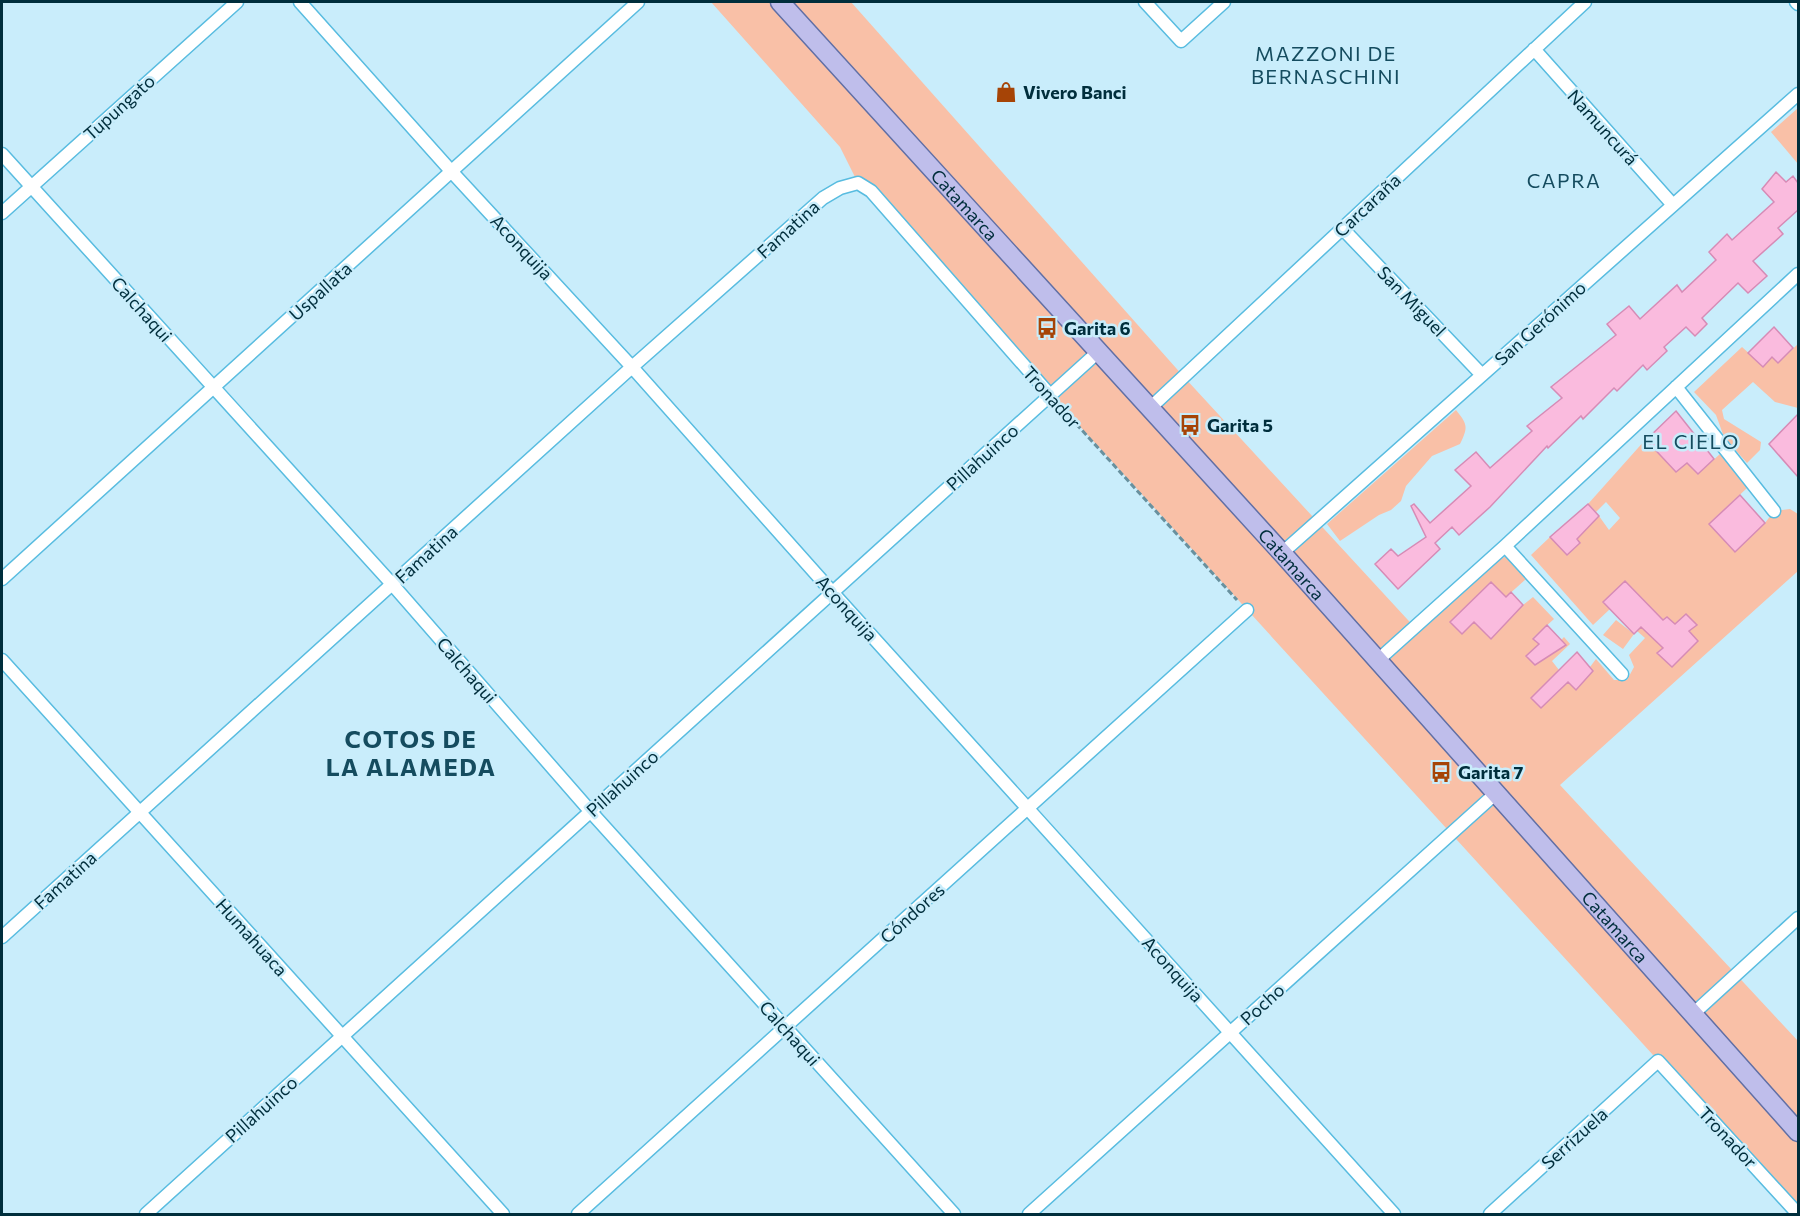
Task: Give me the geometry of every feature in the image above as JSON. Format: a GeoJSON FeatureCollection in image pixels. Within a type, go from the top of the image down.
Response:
{"type":"FeatureCollection","features":[{"type":"Feature","properties":{"kind":"main road","name":"Catamarca"},"geometry":{"type":"LineString","coordinates":[[780,2],[1282,553],[1798,1132]]}},
{"type":"Feature","properties":{"kind":"street","name":"Tupungato"},"geometry":{"type":"LineString","coordinates":[[2,213],[237,2]]}},
{"type":"Feature","properties":{"kind":"street","name":"Aconquija"},"geometry":{"type":"LineString","coordinates":[[300,2],[632,367],[1394,1215]]}},
{"type":"Feature","properties":{"kind":"street","name":"Uspallata"},"geometry":{"type":"LineString","coordinates":[[2,579],[638,2]]}},
{"type":"Feature","properties":{"kind":"street"},"geometry":{"type":"LineString","coordinates":[[1145,2],[1180,41],[1224,2]]}},
{"type":"Feature","properties":{"kind":"street","name":"Carcaraña"},"geometry":{"type":"LineString","coordinates":[[1149,409],[1585,2]]}},
{"type":"Feature","properties":{"kind":"street","name":"Namuncurá"},"geometry":{"type":"LineString","coordinates":[[1534,49],[1673,205]]}},
{"type":"Feature","properties":{"kind":"street","name":"San Gerónimo"},"geometry":{"type":"LineString","coordinates":[[1282,553],[1798,93]]}},
{"type":"Feature","properties":{"kind":"street","name":"Calchaqui"},"geometry":{"type":"LineString","coordinates":[[2,154],[392,585],[591,812],[954,1215]]}},
{"type":"Feature","properties":{"kind":"street","name":"Famatina"},"geometry":{"type":"LineString","coordinates":[[2,937],[632,367],[823,198],[840,188],[858,183]]}},
{"type":"Feature","properties":{"kind":"street","name":"Tronador"},"geometry":{"type":"LineString","coordinates":[[858,183],[871,191],[1050,395]]}},
{"type":"Feature","properties":{"kind":"street","name":"San Miguel"},"geometry":{"type":"LineString","coordinates":[[1342,228],[1482,375]]}},
{"type":"Feature","properties":{"kind":"street"},"geometry":{"type":"LineString","coordinates":[[1377,662],[1798,274]]}},
{"type":"Feature","properties":{"kind":"street","name":"Pillahuinco"},"geometry":{"type":"LineString","coordinates":[[146,1215],[1098,352]]}},
{"type":"Feature","properties":{"kind":"street"},"geometry":{"type":"LineString","coordinates":[[1676,387],[1774,511]]}},
{"type":"Feature","properties":{"kind":"street"},"geometry":{"type":"LineString","coordinates":[[1505,546],[1622,674]]}},
{"type":"Feature","properties":{"kind":"street","name":"Cóndores"},"geometry":{"type":"LineString","coordinates":[[578,1215],[1247,610]]}},
{"type":"Feature","properties":{"kind":"street","name":"Humahuaca"},"geometry":{"type":"LineString","coordinates":[[2,660],[503,1215]]}},
{"type":"Feature","properties":{"kind":"street","name":"Pocho"},"geometry":{"type":"LineString","coordinates":[[1029,1215],[1495,794]]}},
{"type":"Feature","properties":{"kind":"street"},"geometry":{"type":"LineString","coordinates":[[1693,1014],[1798,918]]}},
{"type":"Feature","properties":{"kind":"street","name":"Tronador"},"geometry":{"type":"LineString","coordinates":[[1658,1061],[1798,1214]]}},
{"type":"Feature","properties":{"kind":"street","name":"Serrizuela"},"geometry":{"type":"LineString","coordinates":[[1490,1215],[1658,1061]]}},
{"type":"Feature","properties":{"kind":"path","name":"Tronador"},"geometry":{"type":"LineString","coordinates":[[1050,395],[1247,610]]}},
{"type":"Feature","properties":{"kind":"shaded area"},"geometry":{"type":"Polygon","coordinates":[[[711,2],[851,2],[1184,377],[1419,632],[1495,563],[1506,556],[1526,579],[1506,597],[1491,583],[1488,607],[1491,638],[1533,597],[1554,619],[1533,638],[1539,644],[1526,656],[1543,660],[1564,637],[1570,644],[1552,661],[1559,670],[1532,698],[1541,708],[1568,682],[1576,690],[1593,671],[1590,667],[1596,659],[1614,680],[1627,680],[1634,667],[1629,655],[1645,638],[1637,631],[1656,613],[1625,581],[1603,602],[1610,609],[1593,625],[1531,555],[1550,537],[1567,555],[1580,543],[1564,524],[1569,521],[1582,533],[1599,516],[1609,530],[1620,518],[1606,502],[1596,512],[1588,504],[1646,439],[1676,472],[1687,463],[1698,474],[1720,454],[1747,488],[1709,524],[1735,552],[1774,511],[1790,509],[1798,514],[1798,571],[1560,785],[1798,1041],[1798,1214],[858,183],[840,147],[711,2]],[[1686,614],[1675,624],[1667,617],[1649,634],[1663,648],[1657,653],[1698,641],[1689,631],[1696,624],[1686,614]]]}},
{"type":"Feature","properties":{"kind":"shaded area"},"geometry":{"type":"Polygon","coordinates":[[[1798,108],[1798,164],[1771,132],[1798,108]]]}},
{"type":"Feature","properties":{"kind":"shaded area"},"geometry":{"type":"Polygon","coordinates":[[[1798,344],[1798,408],[1775,402],[1753,382],[1722,410],[1724,419],[1761,442],[1760,450],[1747,463],[1724,437],[1716,415],[1694,392],[1742,347],[1763,366],[1772,357],[1778,363],[1798,344]]]}},
{"type":"Feature","properties":{"kind":"shaded area"},"geometry":{"type":"Polygon","coordinates":[[[1456,410],[1465,426],[1460,444],[1432,456],[1406,486],[1401,501],[1391,510],[1379,515],[1340,541],[1327,524],[1456,410]]]}},
{"type":"Feature","properties":{"kind":"shaded area"},"geometry":{"type":"Polygon","coordinates":[[[1616,620],[1634,634],[1623,649],[1603,635],[1616,620]]]}},
{"type":"Feature","properties":{"kind":"building"},"geometry":{"type":"Polygon","coordinates":[[[1776,172],[1786,182],[1793,176],[1798,183],[1798,210],[1778,228],[1783,234],[1753,261],[1767,276],[1748,293],[1738,283],[1702,318],[1707,324],[1695,336],[1686,327],[1664,347],[1667,351],[1647,370],[1643,365],[1617,391],[1614,388],[1583,419],[1581,416],[1548,448],[1547,446],[1490,507],[1459,535],[1452,527],[1435,543],[1440,549],[1398,589],[1375,564],[1391,549],[1398,556],[1426,537],[1411,506],[1414,504],[1430,523],[1471,486],[1455,470],[1476,452],[1490,468],[1532,431],[1527,426],[1562,398],[1551,387],[1616,335],[1607,324],[1629,306],[1640,319],[1677,285],[1682,292],[1716,260],[1709,252],[1727,234],[1732,240],[1774,202],[1762,189],[1776,172]]]}},
{"type":"Feature","properties":{"kind":"building"},"geometry":{"type":"Polygon","coordinates":[[[1774,327],[1793,348],[1778,363],[1772,357],[1763,367],[1748,353],[1774,327]]]}},
{"type":"Feature","properties":{"kind":"building"},"geometry":{"type":"Polygon","coordinates":[[[1676,411],[1714,459],[1698,474],[1687,463],[1676,472],[1646,440],[1676,411]]]}},
{"type":"Feature","properties":{"kind":"building"},"geometry":{"type":"Polygon","coordinates":[[[1798,414],[1798,477],[1769,444],[1798,414]]]}},
{"type":"Feature","properties":{"kind":"building"},"geometry":{"type":"Polygon","coordinates":[[[1740,495],[1765,523],[1735,552],[1709,524],[1740,495]]]}},
{"type":"Feature","properties":{"kind":"building"},"geometry":{"type":"Polygon","coordinates":[[[1588,504],[1599,516],[1577,539],[1580,543],[1567,555],[1550,537],[1588,504]]]}},
{"type":"Feature","properties":{"kind":"building"},"geometry":{"type":"Polygon","coordinates":[[[1625,581],[1663,620],[1667,617],[1675,624],[1686,614],[1697,625],[1689,631],[1698,641],[1672,667],[1657,653],[1663,648],[1641,627],[1634,634],[1603,602],[1625,581]]]}},
{"type":"Feature","properties":{"kind":"building"},"geometry":{"type":"Polygon","coordinates":[[[1491,582],[1506,597],[1511,592],[1523,605],[1491,639],[1474,622],[1462,634],[1450,622],[1491,582]]]}},
{"type":"Feature","properties":{"kind":"building"},"geometry":{"type":"Polygon","coordinates":[[[1547,625],[1566,645],[1535,665],[1526,656],[1539,644],[1533,639],[1547,625]]]}},
{"type":"Feature","properties":{"kind":"building"},"geometry":{"type":"Polygon","coordinates":[[[1577,652],[1593,671],[1576,690],[1568,682],[1541,708],[1531,698],[1577,652]]]}},
{"type":"Feature","properties":{"kind":"place","name":"Vivero Banci"},"geometry":{"type":"Point","coordinates":[1006,92]}},
{"type":"Feature","properties":{"kind":"place","name":"Garita 6"},"geometry":{"type":"Point","coordinates":[1047,328]}},
{"type":"Feature","properties":{"kind":"place","name":"Garita 5"},"geometry":{"type":"Point","coordinates":[1190,425]}},
{"type":"Feature","properties":{"kind":"place","name":"Garita 7"},"geometry":{"type":"Point","coordinates":[1441,772]}},
{"type":"Feature","properties":{"kind":"district","name":"MAZZONI DE BERNASCHINI"},"geometry":{"type":"Point","coordinates":[1326,64]}},
{"type":"Feature","properties":{"kind":"district","name":"CAPRA"},"geometry":{"type":"Point","coordinates":[1564,180]}},
{"type":"Feature","properties":{"kind":"district","name":"EL CIELO"},"geometry":{"type":"Point","coordinates":[1691,441]}},
{"type":"Feature","properties":{"kind":"district","name":"COTOS DE LA ALAMEDA"},"geometry":{"type":"Point","coordinates":[411,752]}}]}
